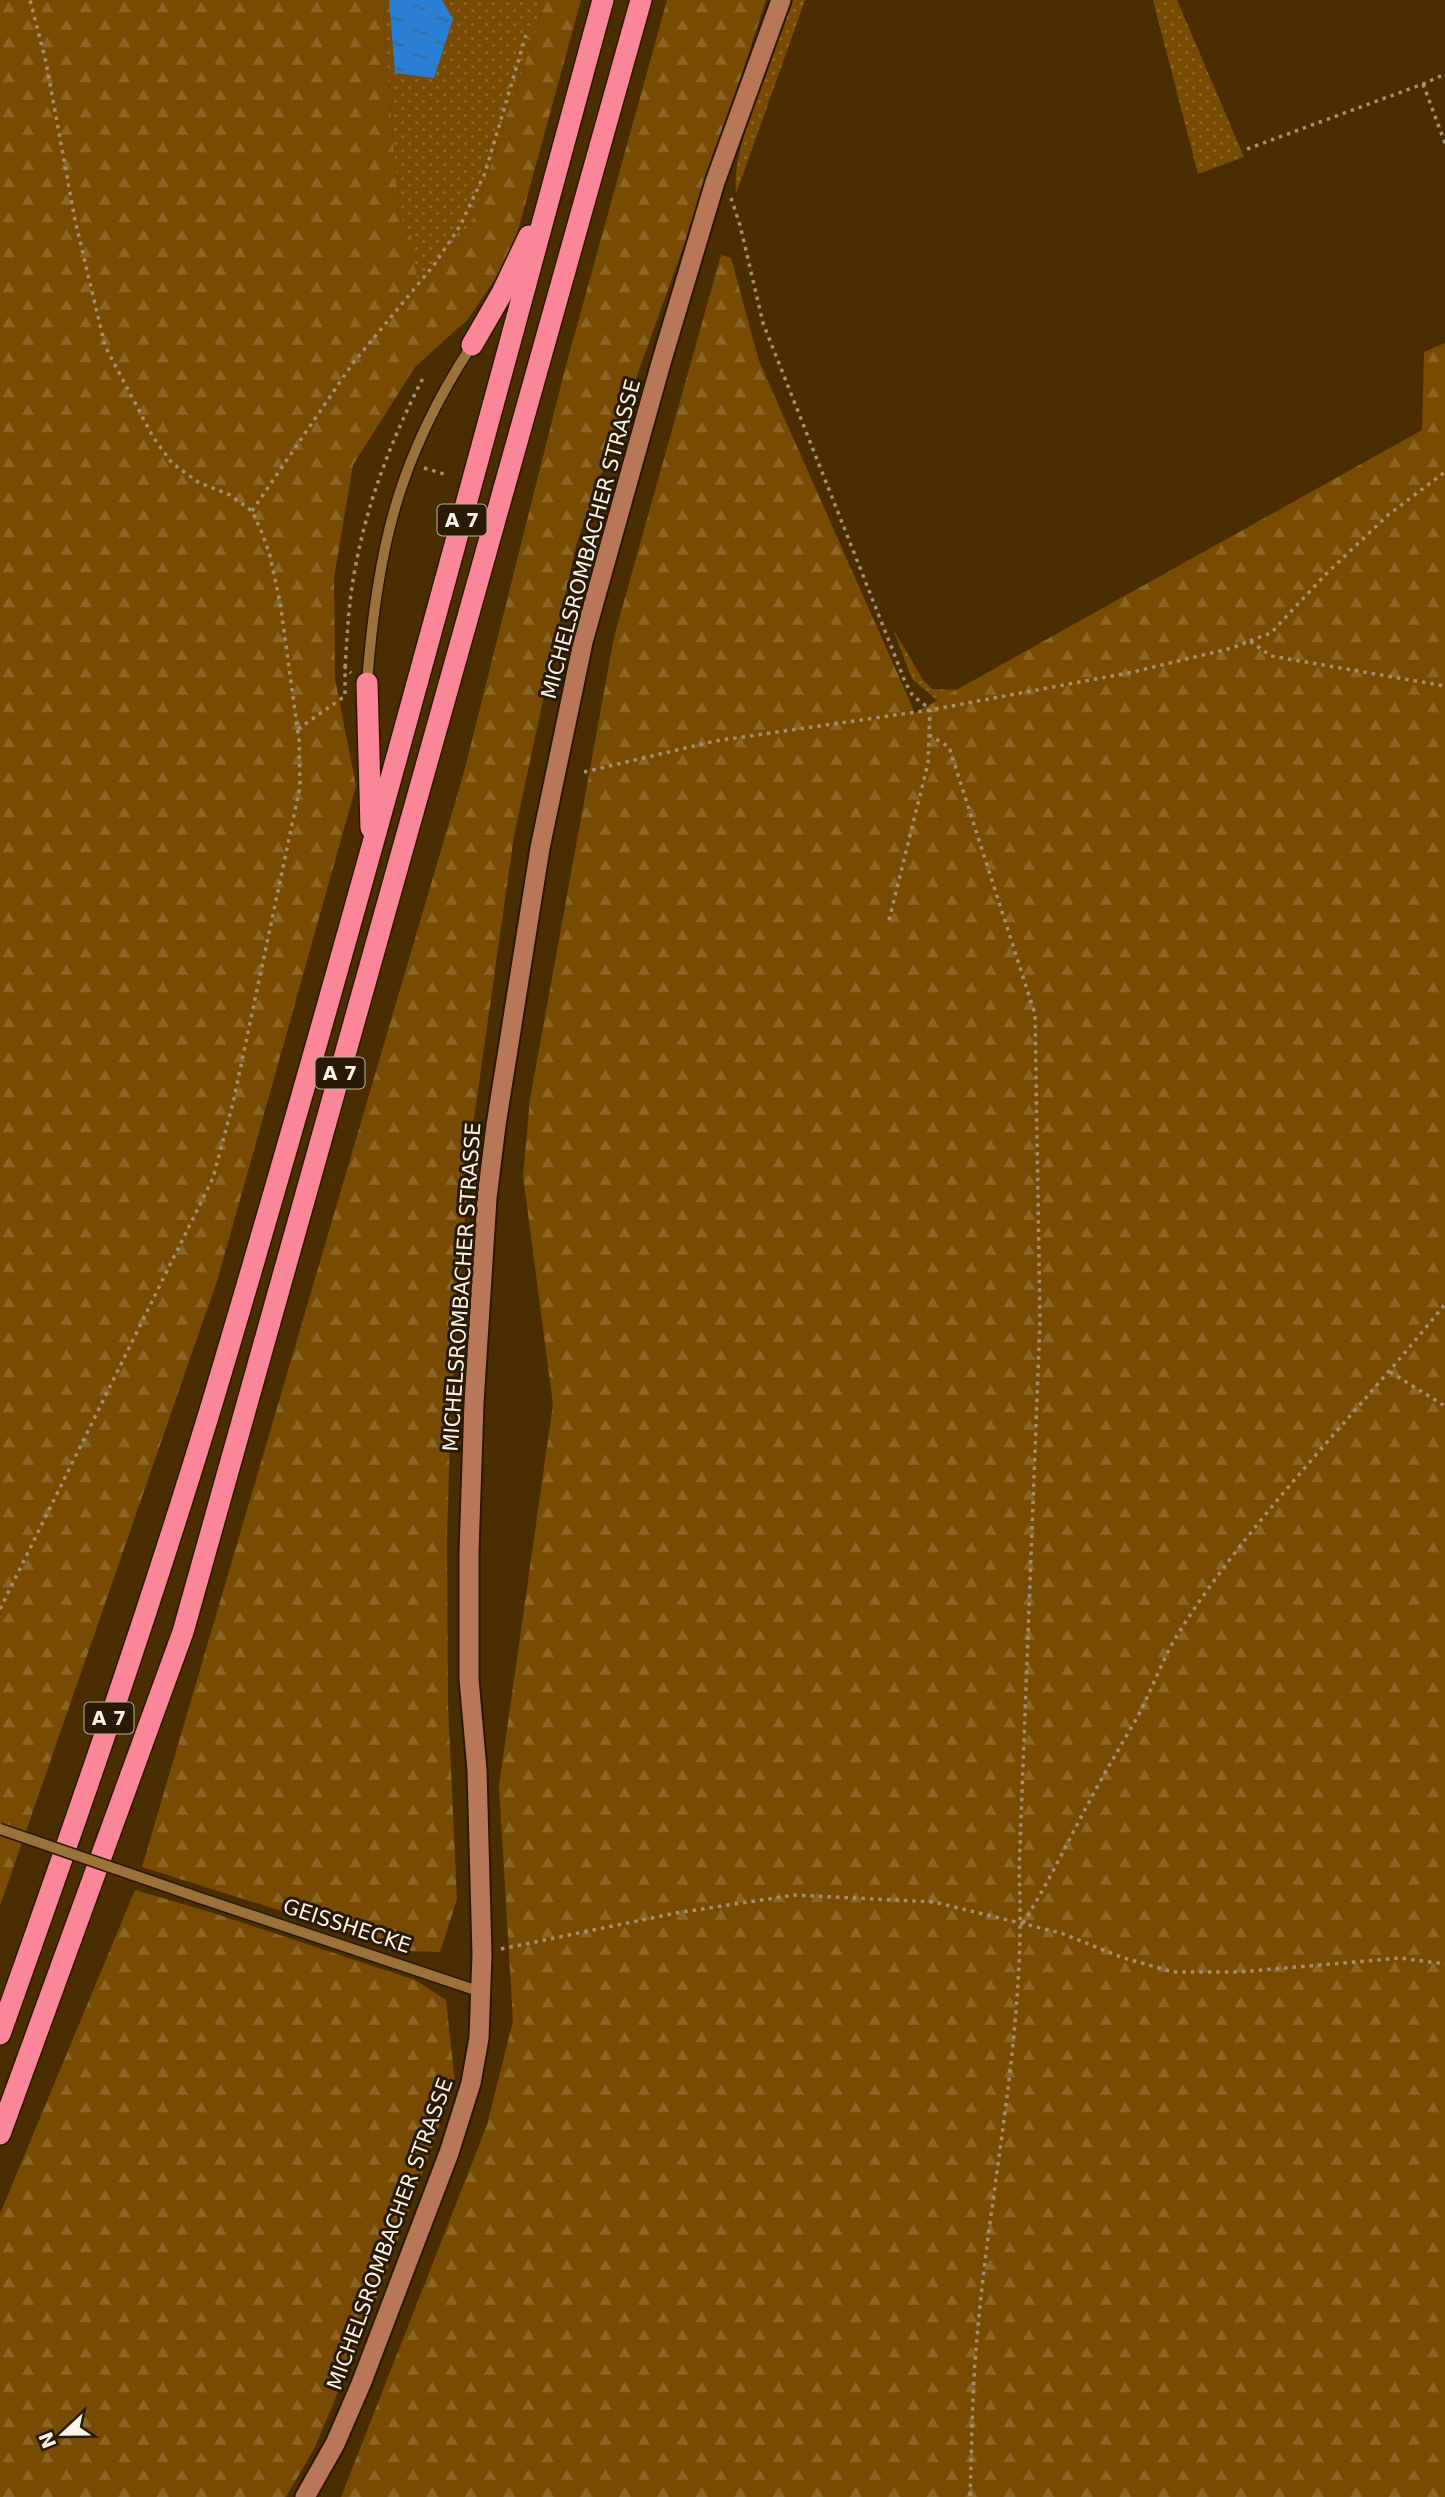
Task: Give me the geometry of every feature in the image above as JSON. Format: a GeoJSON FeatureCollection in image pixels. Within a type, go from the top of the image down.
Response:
{"type":"FeatureCollection","features":[{"type":"Feature","properties":{"kind":"highway","name":"A 7"},"geometry":{"type":"LineString","coordinates":[[0,2034],[134,1648],[213,1400],[371,854],[604,0]]}},
{"type":"Feature","properties":{"kind":"highway","name":"A 7"},"geometry":{"type":"LineString","coordinates":[[0,2134],[183,1632],[641,0]]}},
{"type":"Feature","properties":{"kind":"highway"},"geometry":{"type":"LineString","coordinates":[[472,345],[502,293],[552,187]]}},
{"type":"Feature","properties":{"kind":"highway"},"geometry":{"type":"LineString","coordinates":[[367,683],[371,854]]}},
{"type":"Feature","properties":{"kind":"main road","name":"MICHELSROMBACHER STRASSE"},"geometry":{"type":"LineString","coordinates":[[305,2497],[335,2444],[361,2384],[449,2153],[471,2083],[479,2038],[482,1954],[477,1770],[470,1679],[469,1552],[474,1403],[488,1198],[496,1125],[540,848],[583,642],[715,182],[781,0]]}},
{"type":"Feature","properties":{"kind":"lane"},"geometry":{"type":"LineString","coordinates":[[367,683],[372,615],[383,547],[393,509],[419,438],[449,380],[472,345]]}},
{"type":"Feature","properties":{"kind":"lane","name":"GEISSHECKE"},"geometry":{"type":"LineString","coordinates":[[0,1829],[482,1992]]}},
{"type":"Feature","properties":{"kind":"path"},"geometry":{"type":"LineString","coordinates":[[0,1609],[213,1178],[233,1103],[300,788],[298,729],[280,602],[270,556],[252,511],[230,495],[198,482],[172,463],[153,437],[105,346],[75,220],[46,62],[30,0]]}},
{"type":"Feature","properties":{"kind":"path"},"geometry":{"type":"LineString","coordinates":[[252,511],[354,363],[434,265],[460,226],[485,173],[526,35]]}},
{"type":"Feature","properties":{"kind":"path"},"geometry":{"type":"LineString","coordinates":[[1247,149],[1445,74]]}},
{"type":"Feature","properties":{"kind":"path"},"geometry":{"type":"LineString","coordinates":[[1423,84],[1445,142]]}},
{"type":"Feature","properties":{"kind":"path"},"geometry":{"type":"LineString","coordinates":[[715,182],[732,198],[763,323],[839,520],[906,684],[913,696],[930,710]]}},
{"type":"Feature","properties":{"kind":"path"},"geometry":{"type":"LineString","coordinates":[[298,729],[345,696],[351,589],[363,529],[384,460],[423,378]]}},
{"type":"Feature","properties":{"kind":"path"},"geometry":{"type":"LineString","coordinates":[[409,463],[444,474]]}},
{"type":"Feature","properties":{"kind":"path"},"geometry":{"type":"LineString","coordinates":[[584,772],[715,741],[930,710],[1133,672],[1232,648],[1271,633],[1325,575],[1388,515],[1445,472]]}},
{"type":"Feature","properties":{"kind":"path"},"geometry":{"type":"LineString","coordinates":[[1250,641],[1271,656],[1445,687]]}},
{"type":"Feature","properties":{"kind":"path"},"geometry":{"type":"LineString","coordinates":[[345,667],[361,683],[367,683]]}},
{"type":"Feature","properties":{"kind":"path"},"geometry":{"type":"LineString","coordinates":[[889,920],[928,763],[930,710]]}},
{"type":"Feature","properties":{"kind":"path"},"geometry":{"type":"LineString","coordinates":[[929,734],[948,747],[1035,1014],[1041,1320],[1019,1872],[1022,1924],[1018,2013],[977,2338],[970,2497]]}},
{"type":"Feature","properties":{"kind":"path"},"geometry":{"type":"LineString","coordinates":[[1022,1924],[1047,1886],[1090,1800],[1139,1714],[1179,1632],[1217,1576],[1287,1489],[1390,1372],[1445,1304]]}},
{"type":"Feature","properties":{"kind":"path"},"geometry":{"type":"LineString","coordinates":[[1390,1372],[1445,1406]]}},
{"type":"Feature","properties":{"kind":"path"},"geometry":{"type":"LineString","coordinates":[[482,1954],[530,1941],[676,1913],[794,1895],[934,1902],[1061,1933],[1121,1957],[1173,1972],[1240,1972],[1400,1958],[1445,1964]]}},
{"type":"Feature","properties":{"kind":"green space"},"geometry":{"type":"Polygon","coordinates":[[[0,0],[382,0],[399,215],[411,235],[418,287],[452,254],[472,222],[544,0],[581,0],[511,256],[468,319],[415,367],[353,465],[334,578],[335,679],[356,786],[218,1278],[0,1906],[0,0]]]}},
{"type":"Feature","properties":{"kind":"green space"},"geometry":{"type":"Polygon","coordinates":[[[382,0],[544,0],[472,222],[452,254],[417,288],[411,235],[399,215],[382,0]]]}},
{"type":"Feature","properties":{"kind":"green space"},"geometry":{"type":"Polygon","coordinates":[[[667,0],[766,0],[706,184],[576,545],[514,836],[471,1140],[451,1403],[447,1540],[448,1705],[457,1899],[440,1952],[408,1951],[142,1867],[464,772],[565,369],[667,0]]]}},
{"type":"Feature","properties":{"kind":"green space"},"geometry":{"type":"Polygon","coordinates":[[[793,0],[805,0],[736,194],[736,173],[747,124],[793,0]]]}},
{"type":"Feature","properties":{"kind":"green space"},"geometry":{"type":"Polygon","coordinates":[[[1153,0],[1177,0],[1244,157],[1198,174],[1153,0]]]}},
{"type":"Feature","properties":{"kind":"green space"},"geometry":{"type":"Polygon","coordinates":[[[721,255],[731,258],[759,361],[915,713],[1422,430],[1424,352],[1445,343],[1445,2497],[341,2497],[487,2125],[513,2021],[499,1786],[553,1404],[523,1176],[530,1099],[614,637],[721,255]]]}},
{"type":"Feature","properties":{"kind":"green space"},"geometry":{"type":"Polygon","coordinates":[[[893,629],[923,680],[932,689],[958,690],[938,701],[912,679],[893,629]]]}},
{"type":"Feature","properties":{"kind":"green space"},"geometry":{"type":"Polygon","coordinates":[[[135,1890],[415,1980],[446,2000],[455,2083],[376,2301],[315,2447],[286,2497],[0,2497],[0,2214],[135,1890]]]}},
{"type":"Feature","properties":{"kind":"water"},"geometry":{"type":"Polygon","coordinates":[[[389,0],[442,0],[453,19],[434,78],[395,73],[389,0]]]}}]}
